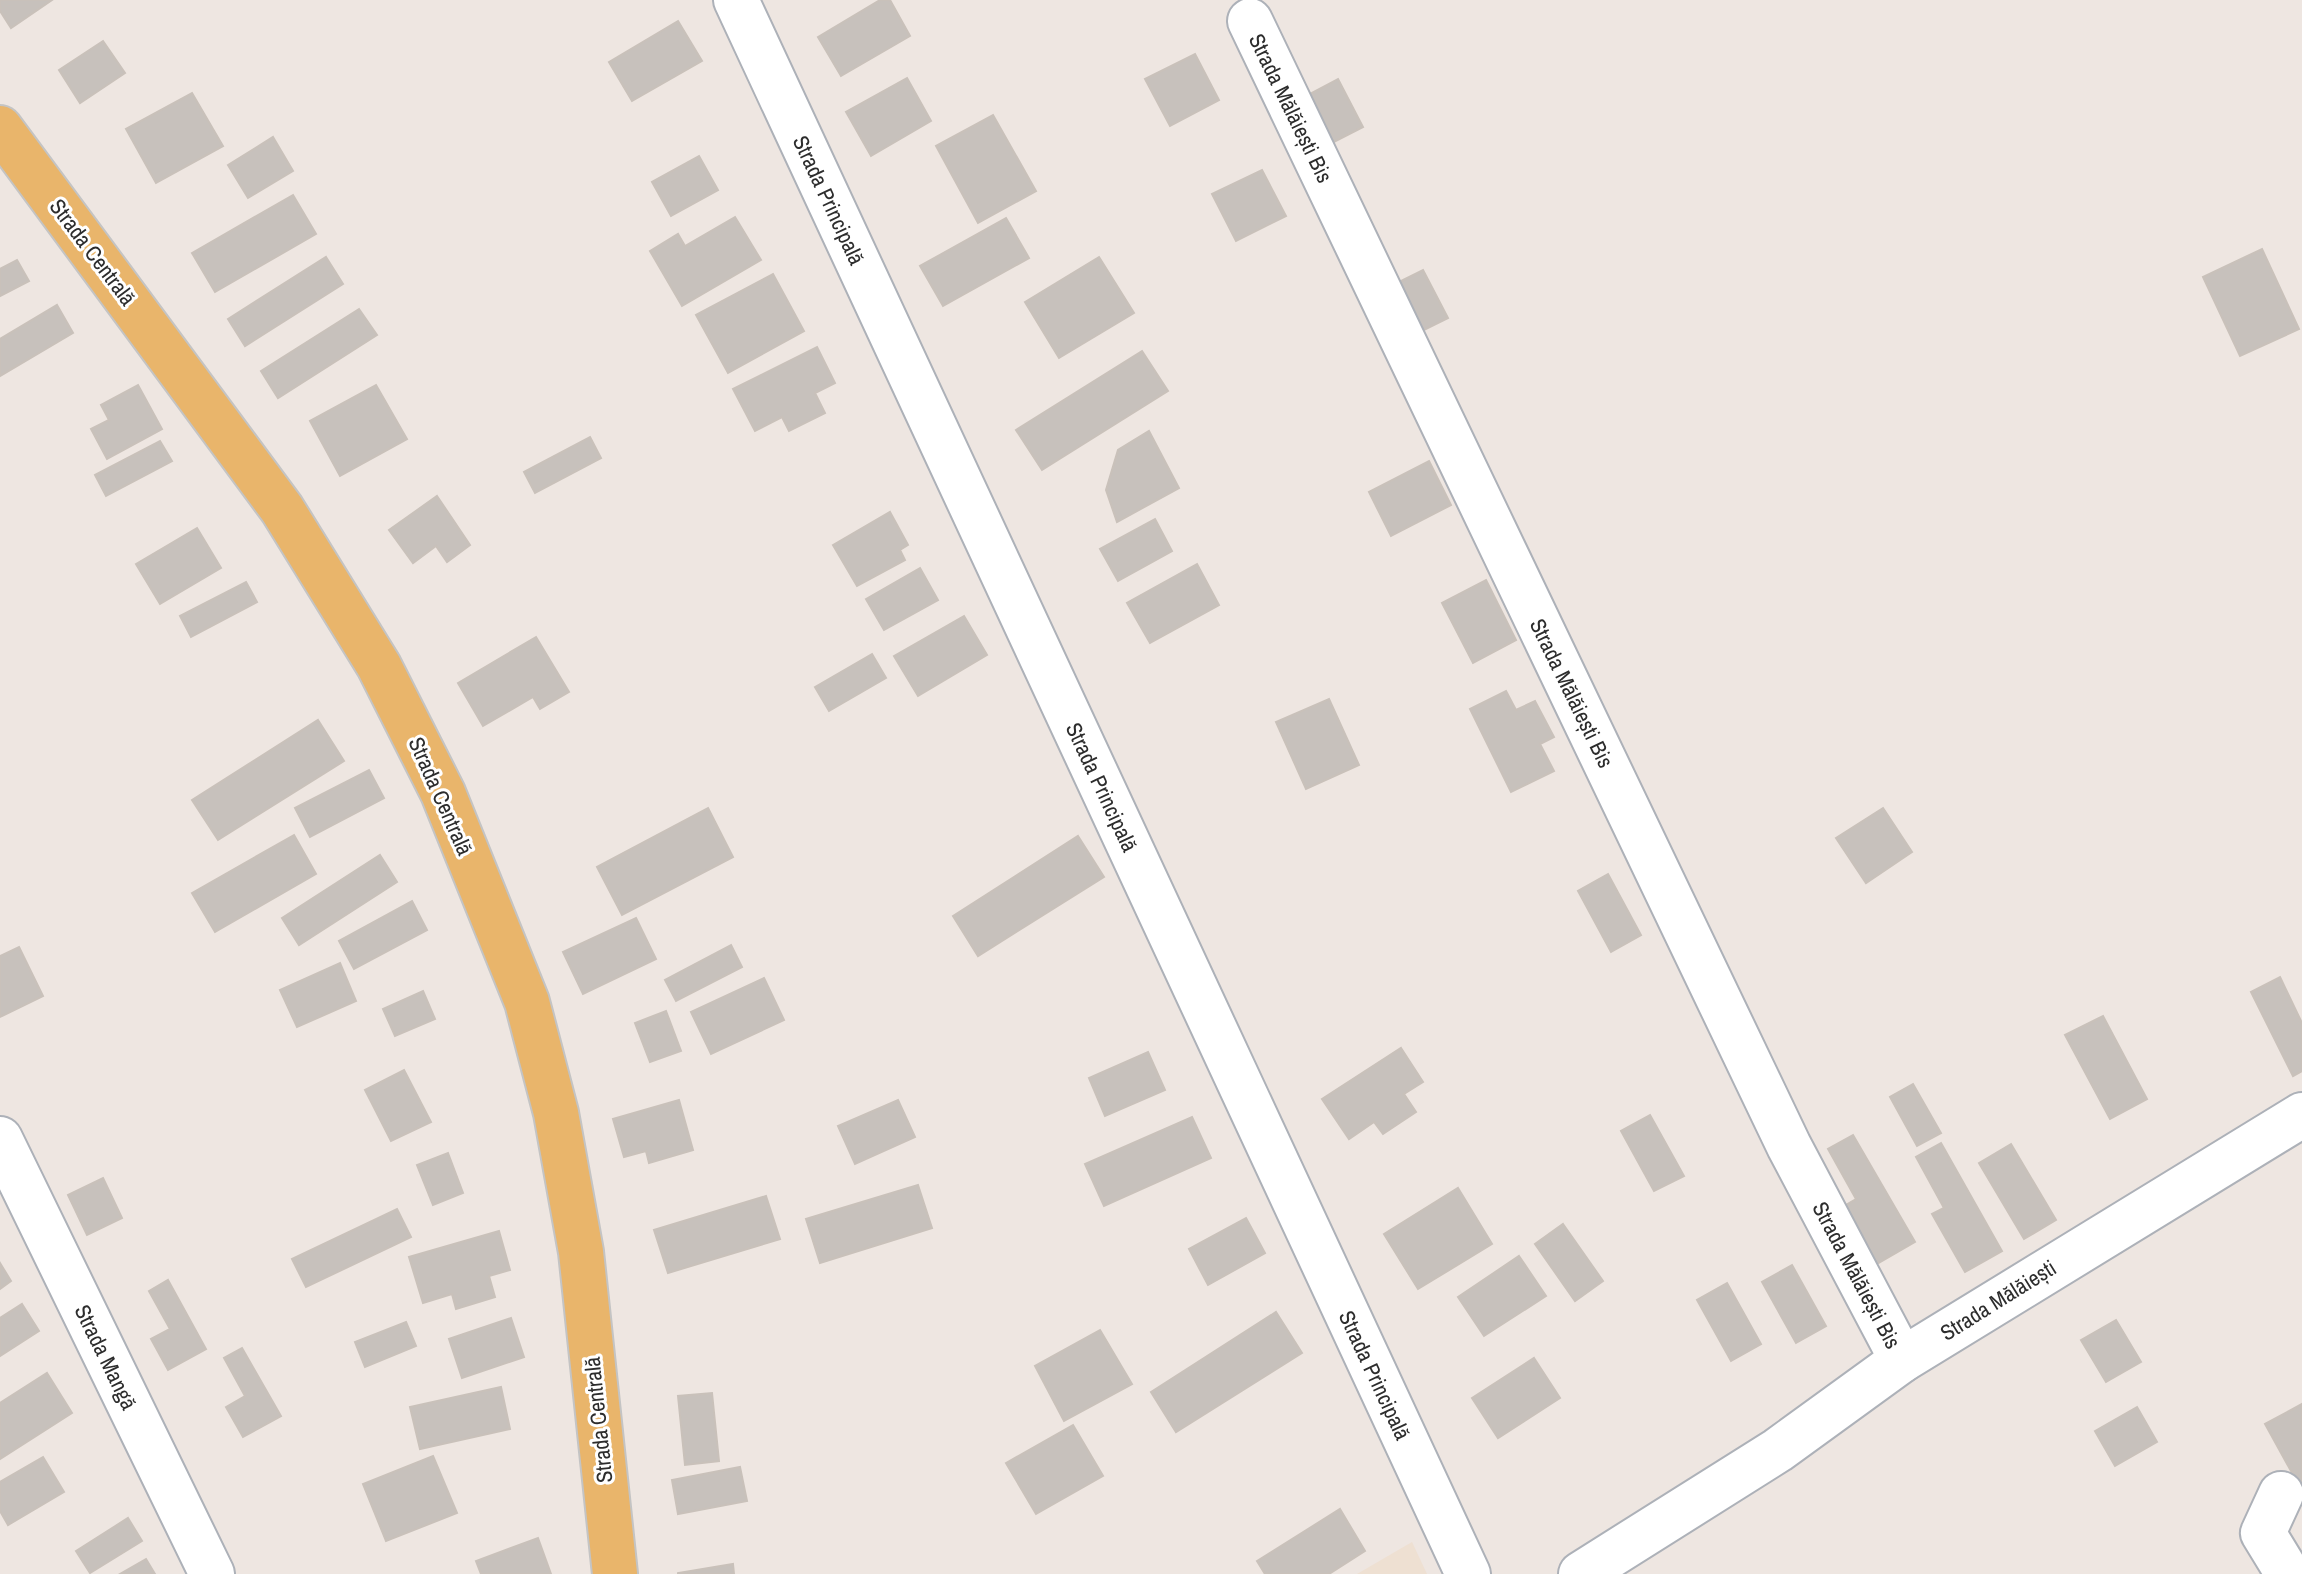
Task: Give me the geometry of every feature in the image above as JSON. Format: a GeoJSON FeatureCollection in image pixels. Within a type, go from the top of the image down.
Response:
{"type":"FeatureCollection","features":[{"type":"Feature","properties":{"kind":"main road","name":"Strada Centrală"},"geometry":{"type":"LineString","coordinates":[[0,128],[282,509],[379,666],[443,793],[527,1002],[556,1113],[581,1252],[615,1574]]}},
{"type":"Feature","properties":{"kind":"street","name":"Strada Principală"},"geometry":{"type":"LineString","coordinates":[[736,0],[1468,1574]]}},
{"type":"Feature","properties":{"kind":"street","name":"Strada Mălăiești Bis"},"geometry":{"type":"LineString","coordinates":[[1250,21],[1789,1146],[1902,1360]]}},
{"type":"Feature","properties":{"kind":"street","name":"Strada Mălăiești"},"geometry":{"type":"LineString","coordinates":[[1581,1574],[1778,1450],[1902,1360],[2302,1115]]}},
{"type":"Feature","properties":{"kind":"street","name":"Strada Mangă"},"geometry":{"type":"LineString","coordinates":[[0,1139],[212,1574]]}},
{"type":"Feature","properties":{"kind":"street"},"geometry":{"type":"LineString","coordinates":[[2281,1494],[2263,1533],[2288,1574]]}},
{"type":"Feature","properties":{"kind":"shaded area"},"geometry":{"type":"Polygon","coordinates":[[[1412,1542],[1427,1574],[1357,1574],[1412,1542]]]}},
{"type":"Feature","properties":{"kind":"building"},"geometry":{"type":"Polygon","coordinates":[[[0,0],[52,0],[11,28],[0,11],[0,0]]]}},
{"type":"Feature","properties":{"kind":"building"},"geometry":{"type":"Polygon","coordinates":[[[880,0],[890,0],[910,36],[841,76],[818,37],[880,0]]]}},
{"type":"Feature","properties":{"kind":"building"},"geometry":{"type":"Polygon","coordinates":[[[678,21],[702,61],[632,101],[609,62],[678,21]]]}},
{"type":"Feature","properties":{"kind":"building"},"geometry":{"type":"Polygon","coordinates":[[[103,41],[125,73],[80,103],[59,70],[103,41]]]}},
{"type":"Feature","properties":{"kind":"building"},"geometry":{"type":"Polygon","coordinates":[[[1195,54],[1219,100],[1170,126],[1145,79],[1195,54]]]}},
{"type":"Feature","properties":{"kind":"building"},"geometry":{"type":"Polygon","coordinates":[[[907,78],[931,121],[871,156],[846,112],[907,78]]]}},
{"type":"Feature","properties":{"kind":"building"},"geometry":{"type":"Polygon","coordinates":[[[1338,79],[1363,127],[1334,142],[1310,94],[1338,79]]]}},
{"type":"Feature","properties":{"kind":"building"},"geometry":{"type":"Polygon","coordinates":[[[192,93],[223,146],[156,183],[126,129],[192,93]]]}},
{"type":"Feature","properties":{"kind":"building"},"geometry":{"type":"Polygon","coordinates":[[[993,115],[1036,191],[978,223],[936,146],[993,115]]]}},
{"type":"Feature","properties":{"kind":"building"},"geometry":{"type":"Polygon","coordinates":[[[273,137],[293,171],[248,198],[228,165],[273,137]]]}},
{"type":"Feature","properties":{"kind":"building"},"geometry":{"type":"Polygon","coordinates":[[[699,156],[718,190],[671,216],[652,182],[699,156]]]}},
{"type":"Feature","properties":{"kind":"building"},"geometry":{"type":"Polygon","coordinates":[[[1262,170],[1286,216],[1236,241],[1212,194],[1262,170]]]}},
{"type":"Feature","properties":{"kind":"building"},"geometry":{"type":"Polygon","coordinates":[[[293,195],[316,234],[215,292],[192,253],[293,195]]]}},
{"type":"Feature","properties":{"kind":"building"},"geometry":{"type":"Polygon","coordinates":[[[735,217],[761,260],[682,306],[650,251],[678,234],[685,246],[735,217]]]}},
{"type":"Feature","properties":{"kind":"building"},"geometry":{"type":"Polygon","coordinates":[[[1006,218],[1029,258],[943,306],[920,266],[1006,218]]]}},
{"type":"Feature","properties":{"kind":"building"},"geometry":{"type":"Polygon","coordinates":[[[2262,249],[2299,329],[2240,356],[2203,277],[2262,249]]]}},
{"type":"Feature","properties":{"kind":"building"},"geometry":{"type":"Polygon","coordinates":[[[326,257],[343,284],[245,346],[228,319],[326,257]]]}},
{"type":"Feature","properties":{"kind":"building"},"geometry":{"type":"Polygon","coordinates":[[[1099,257],[1134,313],[1059,358],[1025,302],[1099,257]]]}},
{"type":"Feature","properties":{"kind":"building"},"geometry":{"type":"Polygon","coordinates":[[[17,260],[29,281],[0,296],[0,269],[17,260]]]}},
{"type":"Feature","properties":{"kind":"building"},"geometry":{"type":"Polygon","coordinates":[[[1423,270],[1448,318],[1420,332],[1395,284],[1423,270]]]}},
{"type":"Feature","properties":{"kind":"building"},"geometry":{"type":"Polygon","coordinates":[[[773,274],[804,331],[728,373],[696,315],[773,274]]]}},
{"type":"Feature","properties":{"kind":"building"},"geometry":{"type":"Polygon","coordinates":[[[57,305],[73,333],[0,376],[0,339],[57,305]]]}},
{"type":"Feature","properties":{"kind":"building"},"geometry":{"type":"Polygon","coordinates":[[[359,309],[377,335],[278,398],[261,371],[359,309]]]}},
{"type":"Feature","properties":{"kind":"building"},"geometry":{"type":"Polygon","coordinates":[[[817,347],[835,383],[815,393],[825,413],[789,431],[782,417],[755,431],[733,389],[817,347]]]}},
{"type":"Feature","properties":{"kind":"building"},"geometry":{"type":"Polygon","coordinates":[[[1142,351],[1168,391],[1042,470],[1016,430],[1142,351]]]}},
{"type":"Feature","properties":{"kind":"building"},"geometry":{"type":"Polygon","coordinates":[[[138,385],[162,429],[107,459],[91,429],[109,420],[101,405],[138,385]]]}},
{"type":"Feature","properties":{"kind":"building"},"geometry":{"type":"Polygon","coordinates":[[[376,385],[407,439],[340,476],[310,421],[376,385]]]}},
{"type":"Feature","properties":{"kind":"building"},"geometry":{"type":"Polygon","coordinates":[[[1149,431],[1179,488],[1117,522],[1106,490],[1118,450],[1149,431]]]}},
{"type":"Feature","properties":{"kind":"building"},"geometry":{"type":"Polygon","coordinates":[[[590,437],[601,458],[535,493],[524,472],[590,437]]]}},
{"type":"Feature","properties":{"kind":"building"},"geometry":{"type":"Polygon","coordinates":[[[160,441],[172,461],[106,496],[95,475],[160,441]]]}},
{"type":"Feature","properties":{"kind":"building"},"geometry":{"type":"Polygon","coordinates":[[[1429,461],[1451,505],[1391,536],[1369,492],[1429,461]]]}},
{"type":"Feature","properties":{"kind":"building"},"geometry":{"type":"Polygon","coordinates":[[[437,496],[470,545],[447,562],[436,546],[413,563],[389,530],[437,496]]]}},
{"type":"Feature","properties":{"kind":"building"},"geometry":{"type":"Polygon","coordinates":[[[890,512],[908,545],[900,550],[905,560],[857,586],[833,545],[890,512]]]}},
{"type":"Feature","properties":{"kind":"building"},"geometry":{"type":"Polygon","coordinates":[[[1155,519],[1172,551],[1118,581],[1100,549],[1155,519]]]}},
{"type":"Feature","properties":{"kind":"building"},"geometry":{"type":"Polygon","coordinates":[[[197,528],[221,568],[160,604],[136,564],[197,528]]]}},
{"type":"Feature","properties":{"kind":"building"},"geometry":{"type":"Polygon","coordinates":[[[1197,564],[1219,605],[1150,643],[1127,603],[1197,564]]]}},
{"type":"Feature","properties":{"kind":"building"},"geometry":{"type":"Polygon","coordinates":[[[920,568],[938,600],[884,630],[866,599],[920,568]]]}},
{"type":"Feature","properties":{"kind":"building"},"geometry":{"type":"Polygon","coordinates":[[[1486,580],[1516,640],[1473,663],[1442,603],[1486,580]]]}},
{"type":"Feature","properties":{"kind":"building"},"geometry":{"type":"Polygon","coordinates":[[[246,582],[257,602],[191,637],[180,616],[246,582]]]}},
{"type":"Feature","properties":{"kind":"building"},"geometry":{"type":"Polygon","coordinates":[[[964,616],[987,655],[918,696],[894,656],[964,616]]]}},
{"type":"Feature","properties":{"kind":"building"},"geometry":{"type":"Polygon","coordinates":[[[536,637],[569,692],[540,709],[533,697],[483,726],[458,683],[536,637]]]}},
{"type":"Feature","properties":{"kind":"building"},"geometry":{"type":"Polygon","coordinates":[[[872,654],[886,678],[829,711],[815,687],[872,654]]]}},
{"type":"Feature","properties":{"kind":"building"},"geometry":{"type":"Polygon","coordinates":[[[1506,691],[1516,710],[1535,701],[1554,737],[1540,744],[1554,771],[1511,792],[1470,709],[1506,691]]]}},
{"type":"Feature","properties":{"kind":"building"},"geometry":{"type":"Polygon","coordinates":[[[1329,699],[1359,765],[1306,789],[1276,722],[1329,699]]]}},
{"type":"Feature","properties":{"kind":"building"},"geometry":{"type":"Polygon","coordinates":[[[318,720],[344,761],[218,840],[192,800],[318,720]]]}},
{"type":"Feature","properties":{"kind":"building"},"geometry":{"type":"Polygon","coordinates":[[[369,770],[384,798],[310,837],[295,808],[369,770]]]}},
{"type":"Feature","properties":{"kind":"building"},"geometry":{"type":"Polygon","coordinates":[[[708,808],[733,857],[622,915],[597,867],[708,808]]]}},
{"type":"Feature","properties":{"kind":"building"},"geometry":{"type":"Polygon","coordinates":[[[1883,808],[1912,852],[1866,883],[1836,838],[1883,808]]]}},
{"type":"Feature","properties":{"kind":"building"},"geometry":{"type":"Polygon","coordinates":[[[294,835],[316,874],[215,932],[192,893],[294,835]]]}},
{"type":"Feature","properties":{"kind":"building"},"geometry":{"type":"Polygon","coordinates":[[[1078,836],[1104,877],[978,956],[953,916],[1078,836]]]}},
{"type":"Feature","properties":{"kind":"building"},"geometry":{"type":"Polygon","coordinates":[[[380,855],[397,882],[299,945],[282,918],[380,855]]]}},
{"type":"Feature","properties":{"kind":"building"},"geometry":{"type":"Polygon","coordinates":[[[1608,874],[1641,935],[1611,952],[1578,891],[1608,874]]]}},
{"type":"Feature","properties":{"kind":"building"},"geometry":{"type":"Polygon","coordinates":[[[412,901],[427,930],[354,969],[339,941],[412,901]]]}},
{"type":"Feature","properties":{"kind":"building"},"geometry":{"type":"Polygon","coordinates":[[[636,918],[656,959],[583,994],[563,952],[636,918]]]}},
{"type":"Feature","properties":{"kind":"building"},"geometry":{"type":"Polygon","coordinates":[[[731,945],[742,967],[676,1001],[665,980],[731,945]]]}},
{"type":"Feature","properties":{"kind":"building"},"geometry":{"type":"Polygon","coordinates":[[[19,947],[43,996],[0,1017],[0,956],[19,947]]]}},
{"type":"Feature","properties":{"kind":"building"},"geometry":{"type":"Polygon","coordinates":[[[340,963],[356,1001],[297,1027],[280,990],[340,963]]]}},
{"type":"Feature","properties":{"kind":"building"},"geometry":{"type":"Polygon","coordinates":[[[2280,977],[2302,1023],[2302,1071],[2293,1076],[2251,992],[2280,977]]]}},
{"type":"Feature","properties":{"kind":"building"},"geometry":{"type":"Polygon","coordinates":[[[764,978],[784,1020],[711,1054],[691,1012],[764,978]]]}},
{"type":"Feature","properties":{"kind":"building"},"geometry":{"type":"Polygon","coordinates":[[[423,991],[435,1019],[395,1036],[383,1009],[423,991]]]}},
{"type":"Feature","properties":{"kind":"building"},"geometry":{"type":"Polygon","coordinates":[[[666,1011],[681,1051],[650,1062],[635,1023],[666,1011]]]}},
{"type":"Feature","properties":{"kind":"building"},"geometry":{"type":"Polygon","coordinates":[[[2103,1016],[2147,1099],[2110,1119],[2065,1035],[2103,1016]]]}},
{"type":"Feature","properties":{"kind":"building"},"geometry":{"type":"Polygon","coordinates":[[[1401,1048],[1423,1082],[1404,1094],[1416,1112],[1383,1134],[1374,1122],[1349,1139],[1322,1099],[1401,1048]]]}},
{"type":"Feature","properties":{"kind":"building"},"geometry":{"type":"Polygon","coordinates":[[[1148,1052],[1165,1090],[1105,1116],[1089,1078],[1148,1052]]]}},
{"type":"Feature","properties":{"kind":"building"},"geometry":{"type":"Polygon","coordinates":[[[404,1070],[431,1122],[391,1141],[365,1090],[404,1070]]]}},
{"type":"Feature","properties":{"kind":"building"},"geometry":{"type":"Polygon","coordinates":[[[1913,1084],[1941,1133],[1917,1146],[1890,1097],[1913,1084]]]}},
{"type":"Feature","properties":{"kind":"building"},"geometry":{"type":"Polygon","coordinates":[[[679,1100],[693,1150],[649,1163],[646,1151],[624,1157],[613,1119],[679,1100]]]}},
{"type":"Feature","properties":{"kind":"building"},"geometry":{"type":"Polygon","coordinates":[[[898,1100],[915,1137],[855,1164],[838,1126],[898,1100]]]}},
{"type":"Feature","properties":{"kind":"building"},"geometry":{"type":"Polygon","coordinates":[[[1650,1115],[1684,1176],[1654,1191],[1621,1131],[1650,1115]]]}},
{"type":"Feature","properties":{"kind":"building"},"geometry":{"type":"Polygon","coordinates":[[[1192,1117],[1211,1158],[1104,1206],[1085,1164],[1192,1117]]]}},
{"type":"Feature","properties":{"kind":"building"},"geometry":{"type":"Polygon","coordinates":[[[1853,1135],[1915,1242],[1877,1264],[1844,1206],[1856,1199],[1828,1149],[1853,1135]]]}},
{"type":"Feature","properties":{"kind":"building"},"geometry":{"type":"Polygon","coordinates":[[[1941,1143],[2002,1251],[1965,1272],[1932,1214],[1944,1208],[1916,1157],[1941,1143]]]}},
{"type":"Feature","properties":{"kind":"building"},"geometry":{"type":"Polygon","coordinates":[[[2011,1144],[2056,1220],[2024,1239],[1979,1163],[2011,1144]]]}},
{"type":"Feature","properties":{"kind":"building"},"geometry":{"type":"Polygon","coordinates":[[[448,1153],[463,1193],[433,1205],[417,1165],[448,1153]]]}},
{"type":"Feature","properties":{"kind":"building"},"geometry":{"type":"Polygon","coordinates":[[[103,1178],[122,1218],[87,1235],[68,1195],[103,1178]]]}},
{"type":"Feature","properties":{"kind":"building"},"geometry":{"type":"Polygon","coordinates":[[[918,1185],[932,1228],[820,1263],[806,1219],[918,1185]]]}},
{"type":"Feature","properties":{"kind":"building"},"geometry":{"type":"Polygon","coordinates":[[[1458,1188],[1492,1244],[1418,1289],[1384,1234],[1458,1188]]]}},
{"type":"Feature","properties":{"kind":"building"},"geometry":{"type":"Polygon","coordinates":[[[766,1196],[780,1239],[668,1273],[654,1230],[766,1196]]]}},
{"type":"Feature","properties":{"kind":"building"},"geometry":{"type":"Polygon","coordinates":[[[397,1209],[411,1237],[306,1287],[292,1259],[397,1209]]]}},
{"type":"Feature","properties":{"kind":"building"},"geometry":{"type":"Polygon","coordinates":[[[1246,1218],[1265,1253],[1208,1285],[1189,1249],[1246,1218]]]}},
{"type":"Feature","properties":{"kind":"building"},"geometry":{"type":"Polygon","coordinates":[[[1563,1224],[1603,1281],[1575,1301],[1535,1244],[1563,1224]]]}},
{"type":"Feature","properties":{"kind":"building"},"geometry":{"type":"Polygon","coordinates":[[[499,1231],[510,1270],[489,1276],[495,1297],[456,1309],[452,1294],[423,1303],[409,1257],[499,1231]]]}},
{"type":"Feature","properties":{"kind":"building"},"geometry":{"type":"Polygon","coordinates":[[[1519,1256],[1546,1296],[1484,1336],[1458,1297],[1519,1256]]]}},
{"type":"Feature","properties":{"kind":"building"},"geometry":{"type":"Polygon","coordinates":[[[0,1263],[11,1281],[0,1289],[0,1263]]]}},
{"type":"Feature","properties":{"kind":"building"},"geometry":{"type":"Polygon","coordinates":[[[1792,1265],[1826,1326],[1796,1343],[1762,1282],[1792,1265]]]}},
{"type":"Feature","properties":{"kind":"building"},"geometry":{"type":"Polygon","coordinates":[[[168,1280],[206,1349],[168,1370],[151,1339],[170,1329],[149,1291],[168,1280]]]}},
{"type":"Feature","properties":{"kind":"building"},"geometry":{"type":"Polygon","coordinates":[[[1727,1283],[1761,1344],[1731,1361],[1697,1300],[1727,1283]]]}},
{"type":"Feature","properties":{"kind":"building"},"geometry":{"type":"Polygon","coordinates":[[[22,1304],[39,1331],[0,1356],[0,1318],[22,1304]]]}},
{"type":"Feature","properties":{"kind":"building"},"geometry":{"type":"Polygon","coordinates":[[[1276,1312],[1302,1353],[1176,1432],[1151,1392],[1276,1312]]]}},
{"type":"Feature","properties":{"kind":"building"},"geometry":{"type":"Polygon","coordinates":[[[511,1318],[524,1357],[462,1378],[449,1339],[511,1318]]]}},
{"type":"Feature","properties":{"kind":"building"},"geometry":{"type":"Polygon","coordinates":[[[2116,1320],[2141,1362],[2106,1382],[2081,1340],[2116,1320]]]}},
{"type":"Feature","properties":{"kind":"building"},"geometry":{"type":"Polygon","coordinates":[[[406,1322],[416,1346],[365,1367],[355,1342],[406,1322]]]}},
{"type":"Feature","properties":{"kind":"building"},"geometry":{"type":"Polygon","coordinates":[[[1100,1330],[1132,1384],[1064,1421],[1035,1366],[1100,1330]]]}},
{"type":"Feature","properties":{"kind":"building"},"geometry":{"type":"Polygon","coordinates":[[[242,1348],[281,1416],[243,1437],[226,1407],[245,1396],[224,1358],[242,1348]]]}},
{"type":"Feature","properties":{"kind":"building"},"geometry":{"type":"Polygon","coordinates":[[[1534,1358],[1560,1398],[1498,1438],[1472,1398],[1534,1358]]]}},
{"type":"Feature","properties":{"kind":"building"},"geometry":{"type":"Polygon","coordinates":[[[47,1373],[72,1413],[0,1459],[0,1403],[47,1373]]]}},
{"type":"Feature","properties":{"kind":"building"},"geometry":{"type":"Polygon","coordinates":[[[501,1387],[510,1429],[420,1449],[410,1407],[501,1387]]]}},
{"type":"Feature","properties":{"kind":"building"},"geometry":{"type":"Polygon","coordinates":[[[712,1393],[719,1461],[685,1465],[678,1396],[712,1393]]]}},
{"type":"Feature","properties":{"kind":"building"},"geometry":{"type":"Polygon","coordinates":[[[2302,1404],[2302,1491],[2265,1424],[2302,1404]]]}},
{"type":"Feature","properties":{"kind":"building"},"geometry":{"type":"Polygon","coordinates":[[[2137,1407],[2157,1442],[2115,1466],[2095,1431],[2137,1407]]]}},
{"type":"Feature","properties":{"kind":"building"},"geometry":{"type":"Polygon","coordinates":[[[1073,1425],[1103,1476],[1036,1514],[1006,1463],[1073,1425]]]}},
{"type":"Feature","properties":{"kind":"building"},"geometry":{"type":"Polygon","coordinates":[[[433,1456],[457,1513],[386,1541],[363,1484],[433,1456]]]}},
{"type":"Feature","properties":{"kind":"building"},"geometry":{"type":"Polygon","coordinates":[[[43,1457],[64,1492],[8,1525],[0,1511],[0,1482],[43,1457]]]}},
{"type":"Feature","properties":{"kind":"building"},"geometry":{"type":"Polygon","coordinates":[[[740,1467],[747,1501],[678,1514],[672,1480],[740,1467]]]}},
{"type":"Feature","properties":{"kind":"building"},"geometry":{"type":"Polygon","coordinates":[[[1340,1509],[1365,1551],[1329,1574],[1265,1574],[1257,1561],[1340,1509]]]}},
{"type":"Feature","properties":{"kind":"building"},"geometry":{"type":"Polygon","coordinates":[[[128,1518],[142,1541],[90,1573],[76,1551],[128,1518]]]}},
{"type":"Feature","properties":{"kind":"building"},"geometry":{"type":"Polygon","coordinates":[[[538,1538],[551,1574],[481,1574],[476,1561],[538,1538]]]}},
{"type":"Feature","properties":{"kind":"building"},"geometry":{"type":"Polygon","coordinates":[[[146,1559],[155,1574],[120,1574],[146,1559]]]}},
{"type":"Feature","properties":{"kind":"building"},"geometry":{"type":"Polygon","coordinates":[[[733,1564],[734,1574],[678,1574],[678,1573],[733,1564]]]}}]}
